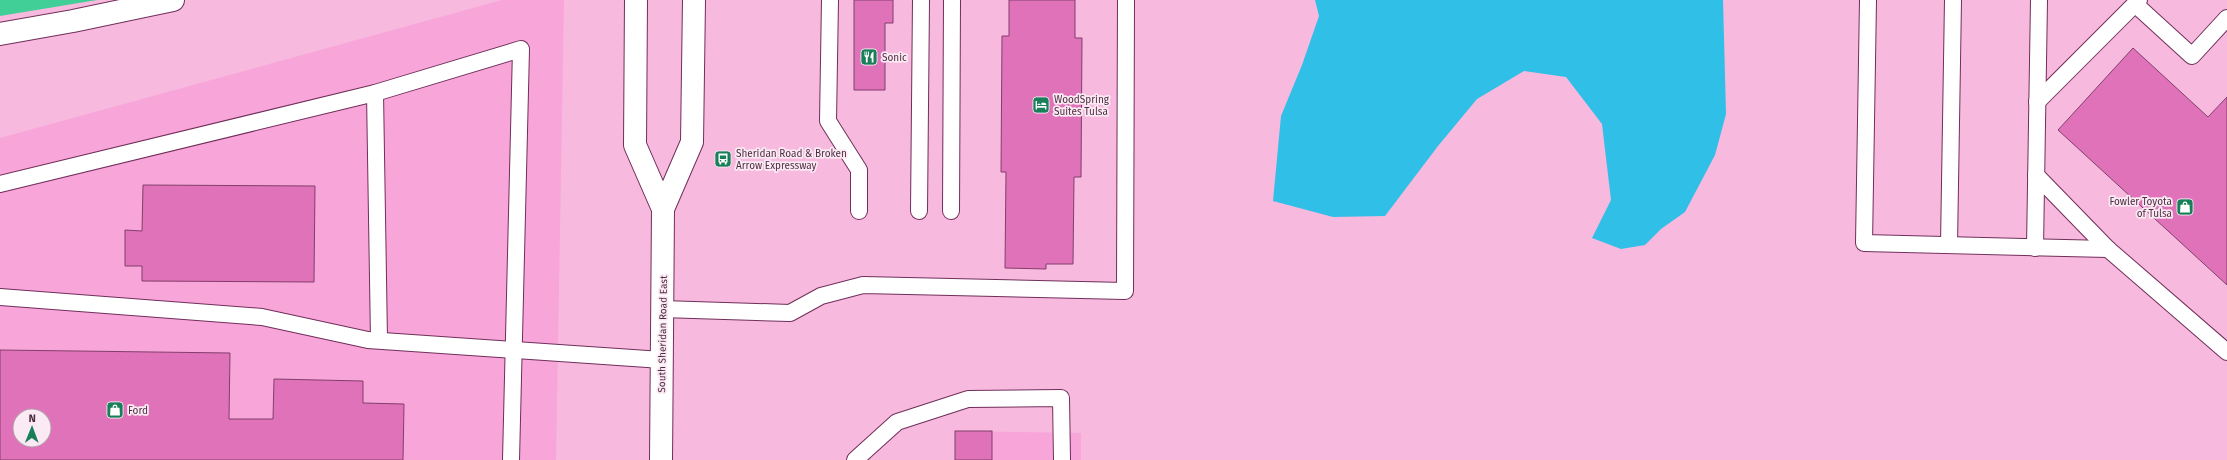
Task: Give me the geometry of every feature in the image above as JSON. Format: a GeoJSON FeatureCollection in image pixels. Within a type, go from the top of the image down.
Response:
{"type":"FeatureCollection","features":[{"type":"Feature","properties":{"kind":"main road"},"geometry":{"type":"LineString","coordinates":[[0,34],[73,21],[173,0]]}},
{"type":"Feature","properties":{"kind":"main road","name":"South Sheridan Road East"},"geometry":{"type":"LineString","coordinates":[[636,0],[635,145],[663,209]]}},
{"type":"Feature","properties":{"kind":"main road","name":"South Sheridan Road East"},"geometry":{"type":"LineString","coordinates":[[661,460],[663,209],[692,142],[694,0]]}},
{"type":"Feature","properties":{"kind":"lane"},"geometry":{"type":"LineString","coordinates":[[830,0],[828,121],[859,170],[860,211]]}},
{"type":"Feature","properties":{"kind":"lane"},"geometry":{"type":"LineString","coordinates":[[919,211],[921,0]]}},
{"type":"Feature","properties":{"kind":"lane"},"geometry":{"type":"LineString","coordinates":[[951,211],[952,0]]}},
{"type":"Feature","properties":{"kind":"lane"},"geometry":{"type":"LineString","coordinates":[[662,309],[790,313],[821,296],[863,285],[1125,291],[1126,0]]}},
{"type":"Feature","properties":{"kind":"lane"},"geometry":{"type":"LineString","coordinates":[[1868,0],[1864,243],[2108,249]]}},
{"type":"Feature","properties":{"kind":"lane"},"geometry":{"type":"LineString","coordinates":[[1949,245],[1953,0]]}},
{"type":"Feature","properties":{"kind":"lane"},"geometry":{"type":"LineString","coordinates":[[2035,248],[2039,0]]}},
{"type":"Feature","properties":{"kind":"lane"},"geometry":{"type":"LineString","coordinates":[[2037,102],[2122,17],[2132,1],[2192,56],[2227,18]]}},
{"type":"Feature","properties":{"kind":"lane"},"geometry":{"type":"LineString","coordinates":[[0,184],[375,93],[521,49],[515,350],[511,460]]}},
{"type":"Feature","properties":{"kind":"lane"},"geometry":{"type":"LineString","coordinates":[[375,93],[379,340]]}},
{"type":"Feature","properties":{"kind":"lane"},"geometry":{"type":"LineString","coordinates":[[2036,175],[2108,249],[2227,352]]}},
{"type":"Feature","properties":{"kind":"lane"},"geometry":{"type":"LineString","coordinates":[[0,297],[262,317],[379,340],[662,360]]}},
{"type":"Feature","properties":{"kind":"lane"},"geometry":{"type":"LineString","coordinates":[[856,460],[897,422],[968,399],[1061,398],[1062,460]]}},
{"type":"Feature","properties":{"kind":"shaded area"},"geometry":{"type":"Polygon","coordinates":[[[502,0],[564,0],[556,460],[0,460],[0,138],[502,0]]]}},
{"type":"Feature","properties":{"kind":"shaded area"},"geometry":{"type":"Polygon","coordinates":[[[955,431],[1081,433],[1081,460],[955,460],[955,431]]]}},
{"type":"Feature","properties":{"kind":"green space"},"geometry":{"type":"Polygon","coordinates":[[[0,0],[97,0],[0,16],[0,0]]]}},
{"type":"Feature","properties":{"kind":"water"},"geometry":{"type":"Polygon","coordinates":[[[1315,0],[1723,0],[1726,114],[1715,155],[1685,212],[1661,229],[1645,245],[1621,249],[1592,238],[1611,200],[1602,124],[1566,77],[1524,71],[1477,99],[1438,146],[1385,216],[1333,217],[1273,201],[1281,116],[1302,65],[1319,16],[1315,0]]]}},
{"type":"Feature","properties":{"kind":"building","name":"Sonic"},"geometry":{"type":"Polygon","coordinates":[[[854,0],[893,0],[893,23],[885,23],[885,90],[854,90],[854,0]]]}},
{"type":"Feature","properties":{"kind":"building","name":"WoodSpring Suites Tulsa"},"geometry":{"type":"Polygon","coordinates":[[[1009,0],[1075,0],[1075,38],[1082,38],[1081,177],[1074,177],[1073,264],[1046,264],[1046,269],[1005,268],[1006,172],[1001,172],[1002,36],[1009,36],[1009,0]]]}},
{"type":"Feature","properties":{"kind":"building","name":"Fowler Toyota of Tulsa"},"geometry":{"type":"Polygon","coordinates":[[[2133,48],[2208,117],[2227,97],[2227,285],[2058,130],[2133,48]]]}},
{"type":"Feature","properties":{"kind":"building"},"geometry":{"type":"Polygon","coordinates":[[[143,185],[315,186],[314,282],[142,281],[142,266],[125,266],[125,230],[142,231],[143,185]]]}},
{"type":"Feature","properties":{"kind":"building","name":"Ford"},"geometry":{"type":"Polygon","coordinates":[[[0,350],[230,353],[229,419],[273,419],[274,379],[363,381],[363,403],[404,404],[403,460],[0,460],[0,350]]]}},
{"type":"Feature","properties":{"kind":"building"},"geometry":{"type":"Polygon","coordinates":[[[955,431],[992,431],[992,460],[955,460],[955,431]]]}},
{"type":"Feature","properties":{"kind":"place","name":"Sonic"},"geometry":{"type":"Point","coordinates":[869,57]}},
{"type":"Feature","properties":{"kind":"place","name":"WoodSpring Suites Tulsa"},"geometry":{"type":"Point","coordinates":[1041,105]}},
{"type":"Feature","properties":{"kind":"place","name":"Sheridan Road & Broken Arrow Expressway"},"geometry":{"type":"Point","coordinates":[723,159]}},
{"type":"Feature","properties":{"kind":"place","name":"Fowler Toyota of Tulsa"},"geometry":{"type":"Point","coordinates":[2185,207]}},
{"type":"Feature","properties":{"kind":"place","name":"Ford"},"geometry":{"type":"Point","coordinates":[115,410]}}]}
